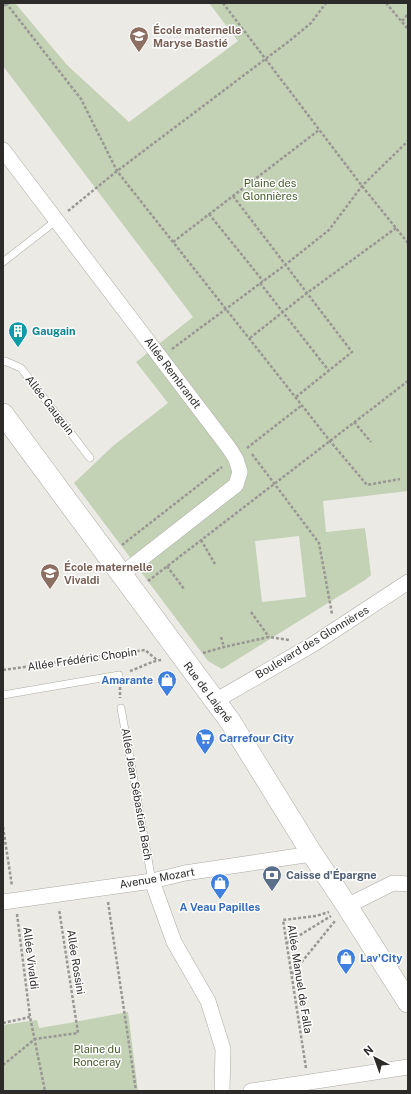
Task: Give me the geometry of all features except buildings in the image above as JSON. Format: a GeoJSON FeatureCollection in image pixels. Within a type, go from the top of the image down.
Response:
{"type":"FeatureCollection","features":[{"type":"Feature","properties":{"kind":"street","name":"Allée Rembrandt"},"geometry":{"type":"LineString","coordinates":[[3,150],[57,220],[166,353],[235,457],[240,472],[236,485],[122,574]]}},
{"type":"Feature","properties":{"kind":"street","name":"Rue de Laigné"},"geometry":{"type":"LineString","coordinates":[[3,414],[230,721],[311,852],[408,1002]]}},
{"type":"Feature","properties":{"kind":"street","name":"Boulevard des Glonnières"},"geometry":{"type":"LineString","coordinates":[[215,701],[312,645],[408,582]]}},
{"type":"Feature","properties":{"kind":"street","name":"Avenue Mozart"},"geometry":{"type":"LineString","coordinates":[[9,901],[152,881],[185,874],[305,855],[311,852]]}},
{"type":"Feature","properties":{"kind":"street"},"geometry":{"type":"LineString","coordinates":[[152,881],[174,942],[208,1001],[222,1049],[222,1091]]}},
{"type":"Feature","properties":{"kind":"street"},"geometry":{"type":"LineString","coordinates":[[347,906],[393,883],[408,884]]}},
{"type":"Feature","properties":{"kind":"street"},"geometry":{"type":"LineString","coordinates":[[251,1091],[408,1066]]}},
{"type":"Feature","properties":{"kind":"lane"},"geometry":{"type":"LineString","coordinates":[[3,262],[57,220]]}},
{"type":"Feature","properties":{"kind":"lane","name":"Allée Gauguin"},"geometry":{"type":"LineString","coordinates":[[3,362],[5,361],[21,368],[90,458]]}},
{"type":"Feature","properties":{"kind":"lane","name":"Allée Frédéric Chopin"},"geometry":{"type":"LineString","coordinates":[[3,695],[119,675]]}},
{"type":"Feature","properties":{"kind":"lane","name":"Allée Jean Sébastien Bach"},"geometry":{"type":"LineString","coordinates":[[121,708],[152,881]]}},
{"type":"Feature","properties":{"kind":"path"},"geometry":{"type":"LineString","coordinates":[[3,6],[6,3],[81,99],[117,171],[330,441],[367,485],[400,479]]}},
{"type":"Feature","properties":{"kind":"path"},"geometry":{"type":"LineString","coordinates":[[223,3],[264,59],[408,243]]}},
{"type":"Feature","properties":{"kind":"path"},"geometry":{"type":"LineString","coordinates":[[57,220],[117,171],[288,42],[311,23],[326,3]]}},
{"type":"Feature","properties":{"kind":"path"},"geometry":{"type":"LineString","coordinates":[[386,3],[408,29]]}},
{"type":"Feature","properties":{"kind":"path"},"geometry":{"type":"LineString","coordinates":[[402,21],[408,14]]}},
{"type":"Feature","properties":{"kind":"path"},"geometry":{"type":"LineString","coordinates":[[173,242],[319,130]]}},
{"type":"Feature","properties":{"kind":"path"},"geometry":{"type":"LineString","coordinates":[[166,353],[260,284],[329,230],[362,186],[408,141]]}},
{"type":"Feature","properties":{"kind":"path"},"geometry":{"type":"LineString","coordinates":[[233,196],[352,352],[296,397]]}},
{"type":"Feature","properties":{"kind":"path"},"geometry":{"type":"LineString","coordinates":[[209,214],[263,281]]}},
{"type":"Feature","properties":{"kind":"path"},"geometry":{"type":"LineString","coordinates":[[250,338],[307,293],[396,228]]}},
{"type":"Feature","properties":{"kind":"path"},"geometry":{"type":"LineString","coordinates":[[260,284],[328,371]]}},
{"type":"Feature","properties":{"kind":"path"},"geometry":{"type":"LineString","coordinates":[[166,353],[177,355]]}},
{"type":"Feature","properties":{"kind":"path"},"geometry":{"type":"LineString","coordinates":[[135,591],[408,381]]}},
{"type":"Feature","properties":{"kind":"path"},"geometry":{"type":"LineString","coordinates":[[108,556],[302,405]]}},
{"type":"Feature","properties":{"kind":"path"},"geometry":{"type":"LineString","coordinates":[[354,422],[371,442]]}},
{"type":"Feature","properties":{"kind":"path"},"geometry":{"type":"LineString","coordinates":[[247,448],[319,543],[334,630]]}},
{"type":"Feature","properties":{"kind":"path"},"geometry":{"type":"LineString","coordinates":[[201,540],[215,564]]}},
{"type":"Feature","properties":{"kind":"path"},"geometry":{"type":"LineString","coordinates":[[168,566],[184,589]]}},
{"type":"Feature","properties":{"kind":"path"},"geometry":{"type":"LineString","coordinates":[[251,612],[269,637]]}},
{"type":"Feature","properties":{"kind":"path"},"geometry":{"type":"LineString","coordinates":[[221,637],[224,647]]}},
{"type":"Feature","properties":{"kind":"path"},"geometry":{"type":"LineString","coordinates":[[184,660],[224,647],[269,637],[312,645]]}},
{"type":"Feature","properties":{"kind":"path","name":"Allée Frédéric Chopin"},"geometry":{"type":"LineString","coordinates":[[3,670],[145,650],[157,660]]}},
{"type":"Feature","properties":{"kind":"path","name":"Allée Frédéric Chopin"},"geometry":{"type":"LineString","coordinates":[[127,672],[143,667]]}},
{"type":"Feature","properties":{"kind":"path"},"geometry":{"type":"LineString","coordinates":[[119,675],[121,708]]}},
{"type":"Feature","properties":{"kind":"path","name":"Allée Vivaldi"},"geometry":{"type":"LineString","coordinates":[[3,827],[9,901],[45,1091]]}},
{"type":"Feature","properties":{"kind":"path"},"geometry":{"type":"LineString","coordinates":[[106,887],[136,1091]]}},
{"type":"Feature","properties":{"kind":"path","name":"Allée Rossini"},"geometry":{"type":"LineString","coordinates":[[35,1039],[78,1033],[57,894]]}},
{"type":"Feature","properties":{"kind":"path"},"geometry":{"type":"LineString","coordinates":[[286,943],[347,906]]}},
{"type":"Feature","properties":{"kind":"path"},"geometry":{"type":"LineString","coordinates":[[291,974],[347,906]]}},
{"type":"Feature","properties":{"kind":"path","name":"Allée Manuel de Falla"},"geometry":{"type":"LineString","coordinates":[[308,1082],[283,920],[316,916],[347,906]]}},
{"type":"Feature","properties":{"kind":"path"},"geometry":{"type":"LineString","coordinates":[[3,1023],[30,1017]]}},
{"type":"Feature","properties":{"kind":"path"},"geometry":{"type":"LineString","coordinates":[[3,1065],[35,1039]]}},
{"type":"Feature","properties":{"kind":"green space","name":"Plaine des Glonnières"},"geometry":{"type":"Polygon","coordinates":[[[3,3],[15,3],[67,65],[129,122],[238,41],[209,3],[408,3],[408,491],[323,501],[326,532],[365,528],[371,575],[222,669],[208,661],[74,483],[113,446],[168,403],[136,362],[193,317],[3,66],[3,3]],[[299,536],[255,541],[262,602],[306,597],[299,536]]]}},
{"type":"Feature","properties":{"kind":"green space","name":"Plaine du Ronceray"},"geometry":{"type":"Polygon","coordinates":[[[128,1012],[138,1091],[3,1091],[3,1025],[37,1020],[39,1028],[128,1012]]]}},
{"type":"Feature","properties":{"kind":"place","name":"École maternelle Maryse Bastié"},"geometry":{"type":"Point","coordinates":[139,53]}},
{"type":"Feature","properties":{"kind":"place","name":"Gaugain"},"geometry":{"type":"Point","coordinates":[18,348]}},
{"type":"Feature","properties":{"kind":"place","name":"École maternelle Vivaldi"},"geometry":{"type":"Point","coordinates":[50,590]}},
{"type":"Feature","properties":{"kind":"place","name":"Amarante"},"geometry":{"type":"Point","coordinates":[167,697]}},
{"type":"Feature","properties":{"kind":"place","name":"Carrefour City"},"geometry":{"type":"Point","coordinates":[205,755]}},
{"type":"Feature","properties":{"kind":"place","name":"Caisse d'Épargne"},"geometry":{"type":"Point","coordinates":[272,892]}},
{"type":"Feature","properties":{"kind":"place","name":"A Veau Papilles"},"geometry":{"type":"Point","coordinates":[220,900]}},
{"type":"Feature","properties":{"kind":"place","name":"Lav'City"},"geometry":{"type":"Point","coordinates":[346,975]}}]}
